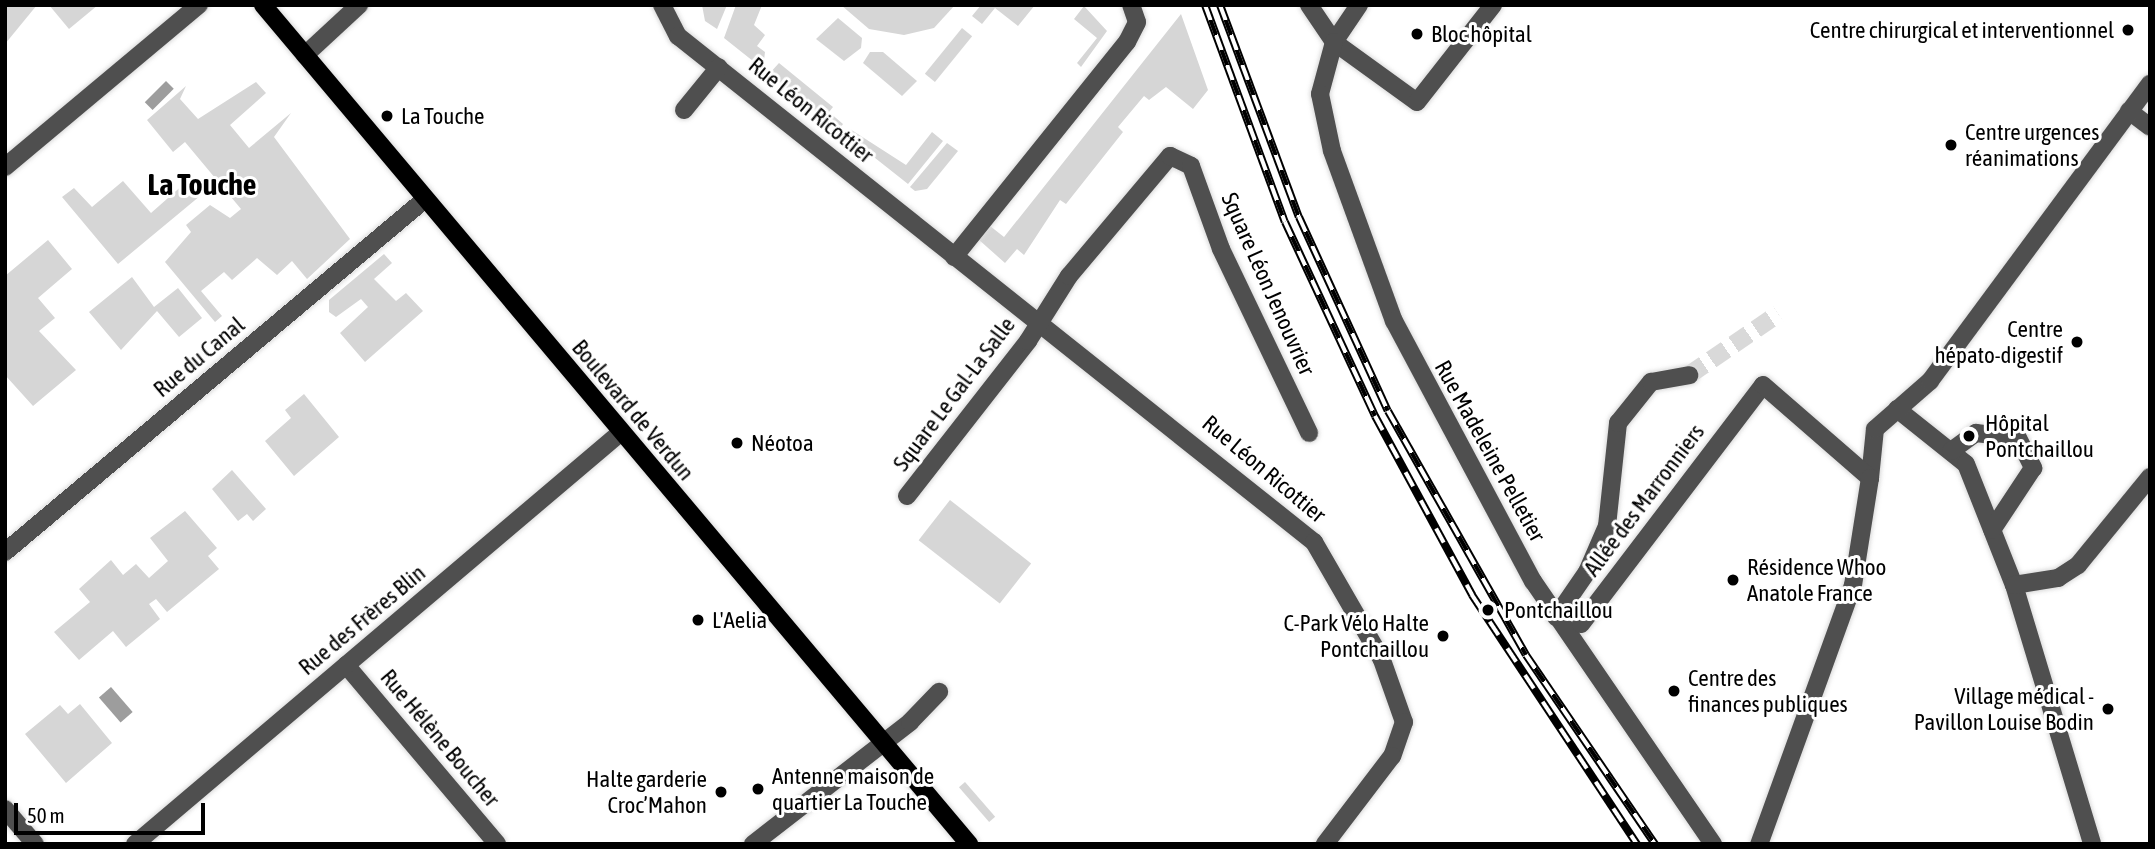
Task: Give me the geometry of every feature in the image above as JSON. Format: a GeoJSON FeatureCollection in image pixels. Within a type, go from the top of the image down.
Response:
{"type":"FeatureCollection","features":[{"type":"Feature","properties":{"kind":"main road","name":"Boulevard de Verdun"},"geometry":{"type":"LineString","coordinates":[[263,5],[620,433],[969,844]]}},
{"type":"Feature","properties":{"kind":"street"},"geometry":{"type":"LineString","coordinates":[[5,167],[199,5]]}},
{"type":"Feature","properties":{"kind":"street"},"geometry":{"type":"LineString","coordinates":[[305,55],[359,5]]}},
{"type":"Feature","properties":{"kind":"street","name":"Rue Léon Ricottier"},"geometry":{"type":"LineString","coordinates":[[662,5],[678,36],[954,257],[1040,321],[1314,542],[1382,660],[1403,709],[1398,745],[1325,844]]}},
{"type":"Feature","properties":{"kind":"street"},"geometry":{"type":"LineString","coordinates":[[954,257],[1127,42],[1137,22],[1131,5]]}},
{"type":"Feature","properties":{"kind":"street"},"geometry":{"type":"LineString","coordinates":[[1309,5],[1334,42],[1365,61],[1417,102],[1493,5]]}},
{"type":"Feature","properties":{"kind":"street","name":"Rue Madeleine Pelletier"},"geometry":{"type":"LineString","coordinates":[[1359,5],[1334,42],[1320,93],[1369,257],[1422,380],[1556,617],[1713,844]]}},
{"type":"Feature","properties":{"kind":"street"},"geometry":{"type":"LineString","coordinates":[[684,110],[719,67]]}},
{"type":"Feature","properties":{"kind":"street"},"geometry":{"type":"LineString","coordinates":[[1759,844],[1853,585],[1875,429],[1930,381],[2150,84]]}},
{"type":"Feature","properties":{"kind":"street"},"geometry":{"type":"LineString","coordinates":[[2129,111],[2150,127]]}},
{"type":"Feature","properties":{"kind":"street","name":"Square Léon Jenouvrier"},"geometry":{"type":"LineString","coordinates":[[1040,321],[1069,276],[1163,160],[1185,159],[1309,433]]}},
{"type":"Feature","properties":{"kind":"street","name":"Rue du Canal"},"geometry":{"type":"LineString","coordinates":[[5,552],[424,200]]}},
{"type":"Feature","properties":{"kind":"street","name":"Square Le Gal-La Salle"},"geometry":{"type":"LineString","coordinates":[[907,496],[1040,321]]}},
{"type":"Feature","properties":{"kind":"street"},"geometry":{"type":"LineString","coordinates":[[1556,617],[1587,572],[1607,526],[1618,424],[1651,382],[1689,375]]}},
{"type":"Feature","properties":{"kind":"street","name":"Allée des Marronniers"},"geometry":{"type":"LineString","coordinates":[[1581,624],[1763,385],[1870,478]]}},
{"type":"Feature","properties":{"kind":"street"},"geometry":{"type":"LineString","coordinates":[[1897,409],[1966,464],[2014,585],[2092,844]]}},
{"type":"Feature","properties":{"kind":"street","name":"Rue des Frères Blin"},"geometry":{"type":"LineString","coordinates":[[135,844],[620,433]]}},
{"type":"Feature","properties":{"kind":"street"},"geometry":{"type":"LineString","coordinates":[[1951,451],[1976,433],[2018,438],[2033,468],[1992,530]]}},
{"type":"Feature","properties":{"kind":"street"},"geometry":{"type":"LineString","coordinates":[[2014,585],[2058,578],[2078,565],[2150,477]]}},
{"type":"Feature","properties":{"kind":"street","name":"Rue Hélène Boucher"},"geometry":{"type":"LineString","coordinates":[[346,665],[497,844]]}},
{"type":"Feature","properties":{"kind":"street"},"geometry":{"type":"LineString","coordinates":[[753,844],[939,692]]}},
{"type":"Feature","properties":{"kind":"street"},"geometry":{"type":"LineString","coordinates":[[5,809],[35,844]]}},
{"type":"Feature","properties":{"kind":"shaded area"},"geometry":{"type":"Polygon","coordinates":[[[5,5],[37,5],[5,44],[5,5]]]}},
{"type":"Feature","properties":{"kind":"shaded area"},"geometry":{"type":"Polygon","coordinates":[[[49,5],[98,5],[69,29],[49,5]]]}},
{"type":"Feature","properties":{"kind":"shaded area"},"geometry":{"type":"Polygon","coordinates":[[[702,5],[727,5],[717,29],[705,21],[702,5]]]}},
{"type":"Feature","properties":{"kind":"shaded area"},"geometry":{"type":"Polygon","coordinates":[[[736,5],[762,5],[754,25],[765,35],[757,46],[765,52],[763,69],[724,38],[736,5]]]}},
{"type":"Feature","properties":{"kind":"shaded area"},"geometry":{"type":"Polygon","coordinates":[[[841,5],[955,5],[934,28],[904,35],[869,29],[841,5]]]}},
{"type":"Feature","properties":{"kind":"shaded area"},"geometry":{"type":"Polygon","coordinates":[[[981,5],[1035,5],[1018,26],[995,8],[982,24],[972,16],[981,5]]]}},
{"type":"Feature","properties":{"kind":"shaded area"},"geometry":{"type":"Polygon","coordinates":[[[1084,6],[1107,31],[1081,67],[1077,63],[1097,38],[1074,19],[1084,6]]]}},
{"type":"Feature","properties":{"kind":"shaded area"},"geometry":{"type":"Polygon","coordinates":[[[1181,14],[1208,90],[1193,109],[1166,87],[1149,100],[1144,96],[1118,127],[1123,132],[1066,204],[1060,200],[1024,255],[1017,249],[1005,263],[978,239],[985,222],[1004,237],[1181,14]]]}},
{"type":"Feature","properties":{"kind":"shaded area"},"geometry":{"type":"Polygon","coordinates":[[[838,18],[862,38],[861,48],[844,61],[816,39],[838,18]]]}},
{"type":"Feature","properties":{"kind":"shaded area"},"geometry":{"type":"Polygon","coordinates":[[[962,28],[972,36],[935,82],[925,74],[962,28]]]}},
{"type":"Feature","properties":{"kind":"shaded area"},"geometry":{"type":"Polygon","coordinates":[[[870,52],[883,52],[917,81],[902,96],[863,63],[870,52]]]}},
{"type":"Feature","properties":{"kind":"shaded area"},"geometry":{"type":"Polygon","coordinates":[[[779,63],[833,107],[829,112],[843,124],[839,130],[769,74],[779,63]]]}},
{"type":"Feature","properties":{"kind":"shaded area"},"geometry":{"type":"Polygon","coordinates":[[[166,81],[174,89],[153,110],[145,102],[166,81]]]}},
{"type":"Feature","properties":{"kind":"shaded area"},"geometry":{"type":"Polygon","coordinates":[[[256,82],[266,93],[230,125],[249,148],[291,113],[274,137],[350,239],[307,279],[292,261],[277,275],[257,258],[232,280],[224,272],[201,291],[222,316],[215,322],[165,262],[191,232],[186,225],[210,205],[230,218],[241,209],[185,142],[173,152],[147,120],[186,86],[180,99],[198,119],[256,82]]]}},
{"type":"Feature","properties":{"kind":"shaded area"},"geometry":{"type":"Polygon","coordinates":[[[850,129],[906,165],[932,132],[943,141],[908,184],[846,135],[850,129]]]}},
{"type":"Feature","properties":{"kind":"shaded area"},"geometry":{"type":"Polygon","coordinates":[[[947,143],[958,151],[927,189],[915,191],[910,187],[947,143]]]}},
{"type":"Feature","properties":{"kind":"shaded area"},"geometry":{"type":"Polygon","coordinates":[[[193,176],[206,191],[118,264],[62,197],[74,188],[92,207],[123,181],[151,213],[193,176]]]}},
{"type":"Feature","properties":{"kind":"shaded area"},"geometry":{"type":"Polygon","coordinates":[[[48,240],[72,269],[38,298],[55,318],[39,331],[76,370],[33,406],[5,375],[5,276],[48,240]]]}},
{"type":"Feature","properties":{"kind":"shaded area"},"geometry":{"type":"Polygon","coordinates":[[[384,254],[392,263],[374,279],[396,301],[406,293],[423,311],[365,362],[340,333],[368,307],[361,299],[336,317],[329,312],[329,300],[384,254]]]}},
{"type":"Feature","properties":{"kind":"shaded area"},"geometry":{"type":"Polygon","coordinates":[[[132,277],[154,307],[178,288],[202,318],[179,337],[157,311],[121,350],[89,312],[132,277]]]}},
{"type":"Feature","properties":{"kind":"shaded area"},"geometry":{"type":"Polygon","coordinates":[[[304,394],[339,437],[294,476],[265,441],[291,418],[285,410],[304,394]]]}},
{"type":"Feature","properties":{"kind":"shaded area"},"geometry":{"type":"Polygon","coordinates":[[[232,470],[266,509],[253,521],[247,514],[238,521],[212,489],[232,470]]]}},
{"type":"Feature","properties":{"kind":"shaded area"},"geometry":{"type":"Polygon","coordinates":[[[950,500],[1031,563],[1000,604],[919,540],[950,500]]]}},
{"type":"Feature","properties":{"kind":"shaded area"},"geometry":{"type":"Polygon","coordinates":[[[185,511],[217,548],[208,556],[219,569],[167,612],[156,599],[149,604],[160,619],[126,647],[113,631],[79,660],[54,632],[90,602],[79,589],[111,560],[123,575],[136,564],[149,578],[168,561],[150,538],[185,511]]]}},
{"type":"Feature","properties":{"kind":"shaded area"},"geometry":{"type":"Polygon","coordinates":[[[111,687],[133,712],[121,722],[99,697],[111,687]]]}},
{"type":"Feature","properties":{"kind":"shaded area"},"geometry":{"type":"Polygon","coordinates":[[[80,704],[112,743],[66,783],[25,734],[60,705],[68,714],[80,704]]]}},
{"type":"Feature","properties":{"kind":"shaded area"},"geometry":{"type":"Polygon","coordinates":[[[965,782],[995,817],[989,822],[959,787],[965,782]]]}},
{"type":"Feature","properties":{"kind":"tunnel"},"geometry":{"type":"LineString","coordinates":[[1689,375],[1778,314]]}},
{"type":"Feature","properties":{"kind":"railway"},"geometry":{"type":"LineString","coordinates":[[1205,5],[1285,222],[1375,416],[1472,595],[1637,844]]}},
{"type":"Feature","properties":{"kind":"railway"},"geometry":{"type":"LineString","coordinates":[[1220,5],[1299,217],[1388,411],[1526,655],[1655,844]]}},
{"type":"Feature","properties":{"kind":"place","name":"Centre chirurgical et interventionnel"},"geometry":{"type":"Point","coordinates":[2128,30]}},
{"type":"Feature","properties":{"kind":"place","name":"Bloc hôpital"},"geometry":{"type":"Point","coordinates":[1417,34]}},
{"type":"Feature","properties":{"kind":"place","name":"La Touche"},"geometry":{"type":"Point","coordinates":[387,116]}},
{"type":"Feature","properties":{"kind":"place","name":"Centre urgences réanimations"},"geometry":{"type":"Point","coordinates":[1951,145]}},
{"type":"Feature","properties":{"kind":"place","name":"Centre hépato-digestif"},"geometry":{"type":"Point","coordinates":[2077,342]}},
{"type":"Feature","properties":{"kind":"place","name":"Hôpital Pontchaillou"},"geometry":{"type":"Point","coordinates":[1969,436]}},
{"type":"Feature","properties":{"kind":"place","name":"Néotoa"},"geometry":{"type":"Point","coordinates":[737,443]}},
{"type":"Feature","properties":{"kind":"place","name":"Résidence Whoo Anatole France"},"geometry":{"type":"Point","coordinates":[1733,580]}},
{"type":"Feature","properties":{"kind":"place","name":"Pontchaillou"},"geometry":{"type":"Point","coordinates":[1488,610]}},
{"type":"Feature","properties":{"kind":"place","name":"L'Aelia"},"geometry":{"type":"Point","coordinates":[698,620]}},
{"type":"Feature","properties":{"kind":"place","name":"C-Park Vélo Halte Pontchaillou"},"geometry":{"type":"Point","coordinates":[1443,636]}},
{"type":"Feature","properties":{"kind":"place","name":"Centre des finances publiques"},"geometry":{"type":"Point","coordinates":[1674,691]}},
{"type":"Feature","properties":{"kind":"place","name":"Village médical - Pavillon Louise Bodin"},"geometry":{"type":"Point","coordinates":[2108,709]}},
{"type":"Feature","properties":{"kind":"place","name":"Antenne maison de quartier La Touche"},"geometry":{"type":"Point","coordinates":[758,789]}},
{"type":"Feature","properties":{"kind":"place","name":"Halte garderie Croc’Mahon"},"geometry":{"type":"Point","coordinates":[721,792]}},
{"type":"Feature","properties":{"kind":"district","name":"La Touche"},"geometry":{"type":"Point","coordinates":[202,184]}}]}
